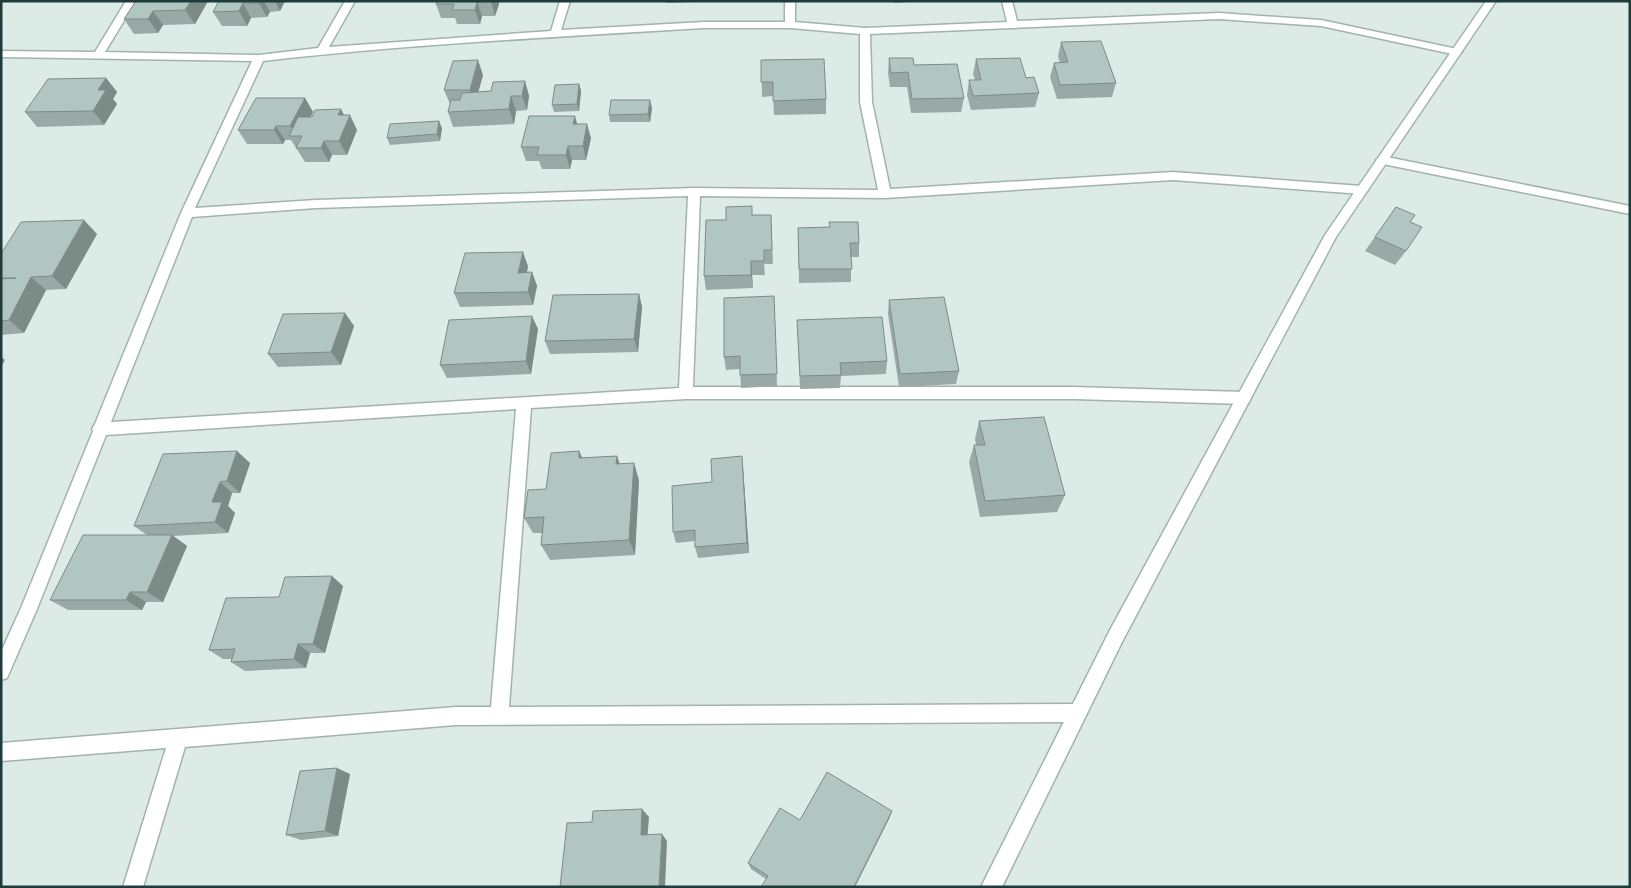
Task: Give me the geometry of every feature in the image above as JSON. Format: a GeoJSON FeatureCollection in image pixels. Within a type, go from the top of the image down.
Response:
{"type":"FeatureCollection","features":[{"type":"Feature","properties":{"kind":"street"},"geometry":{"type":"LineString","coordinates":[[99,54],[131,1]]}},
{"type":"Feature","properties":{"kind":"street"},"geometry":{"type":"LineString","coordinates":[[322,51],[350,1]]}},
{"type":"Feature","properties":{"kind":"street"},"geometry":{"type":"LineString","coordinates":[[555,34],[565,1]]}},
{"type":"Feature","properties":{"kind":"street"},"geometry":{"type":"LineString","coordinates":[[790,1],[790,25]]}},
{"type":"Feature","properties":{"kind":"street"},"geometry":{"type":"LineString","coordinates":[[1007,1],[1013,26]]}},
{"type":"Feature","properties":{"kind":"street"},"geometry":{"type":"LineString","coordinates":[[991,887],[1116,636],[1331,235],[1491,1]]}},
{"type":"Feature","properties":{"kind":"street"},"geometry":{"type":"LineString","coordinates":[[1,54],[99,54],[259,58],[322,51],[704,25],[790,25],[865,32],[1013,26],[1218,12],[1321,24],[1457,52]]}},
{"type":"Feature","properties":{"kind":"street"},"geometry":{"type":"LineString","coordinates":[[865,32],[866,102],[885,194]]}},
{"type":"Feature","properties":{"kind":"street"},"geometry":{"type":"LineString","coordinates":[[1,672],[29,609],[99,429],[187,212],[259,58]]}},
{"type":"Feature","properties":{"kind":"street"},"geometry":{"type":"LineString","coordinates":[[1382,160],[1630,210]]}},
{"type":"Feature","properties":{"kind":"street"},"geometry":{"type":"LineString","coordinates":[[187,212],[316,204],[694,192],[885,194],[1173,176],[1362,190]]}},
{"type":"Feature","properties":{"kind":"street"},"geometry":{"type":"LineString","coordinates":[[686,393],[694,192]]}},
{"type":"Feature","properties":{"kind":"street"},"geometry":{"type":"LineString","coordinates":[[99,429],[686,393],[1074,393],[1244,398]]}},
{"type":"Feature","properties":{"kind":"street"},"geometry":{"type":"LineString","coordinates":[[499,716],[524,403]]}},
{"type":"Feature","properties":{"kind":"street"},"geometry":{"type":"LineString","coordinates":[[1,752],[456,716],[1078,713]]}},
{"type":"Feature","properties":{"kind":"street"},"geometry":{"type":"LineString","coordinates":[[133,887],[178,738]]}},
{"type":"Feature","properties":{"kind":"building"},"geometry":{"type":"Polygon","coordinates":[[[136,1],[191,1],[185,10],[153,11],[148,19],[124,19],[136,1]]]}},
{"type":"Feature","properties":{"kind":"building"},"geometry":{"type":"Polygon","coordinates":[[[219,1],[260,1],[259,3],[243,3],[239,11],[213,12],[219,1]]]}},
{"type":"Feature","properties":{"kind":"building"},"geometry":{"type":"Polygon","coordinates":[[[437,1],[491,1],[477,2],[475,10],[452,10],[454,4],[436,4],[437,1]]]}},
{"type":"Feature","properties":{"kind":"building"},"geometry":{"type":"Polygon","coordinates":[[[1101,41],[1116,83],[1060,85],[1054,63],[1068,62],[1061,42],[1101,41]]]}},
{"type":"Feature","properties":{"kind":"building"},"geometry":{"type":"Polygon","coordinates":[[[889,58],[913,58],[914,65],[957,64],[964,98],[912,99],[908,72],[891,73],[889,58]]]}},
{"type":"Feature","properties":{"kind":"building"},"geometry":{"type":"Polygon","coordinates":[[[1020,58],[1026,78],[1034,77],[1039,93],[973,96],[969,80],[981,80],[976,59],[1020,58]]]}},
{"type":"Feature","properties":{"kind":"building"},"geometry":{"type":"Polygon","coordinates":[[[824,59],[826,99],[773,101],[773,82],[761,82],[761,60],[824,59]]]}},
{"type":"Feature","properties":{"kind":"building"},"geometry":{"type":"Polygon","coordinates":[[[478,60],[470,90],[444,90],[453,61],[478,60]]]}},
{"type":"Feature","properties":{"kind":"building"},"geometry":{"type":"Polygon","coordinates":[[[106,78],[98,90],[106,90],[93,111],[25,112],[48,79],[106,78]]]}},
{"type":"Feature","properties":{"kind":"building"},"geometry":{"type":"Polygon","coordinates":[[[525,81],[522,96],[511,96],[509,109],[448,112],[451,100],[460,100],[462,93],[491,91],[493,82],[525,81]]]}},
{"type":"Feature","properties":{"kind":"building"},"geometry":{"type":"Polygon","coordinates":[[[579,84],[577,104],[552,105],[555,85],[579,84]]]}},
{"type":"Feature","properties":{"kind":"building"},"geometry":{"type":"Polygon","coordinates":[[[256,98],[305,98],[290,126],[276,126],[274,130],[238,130],[256,98]]]}},
{"type":"Feature","properties":{"kind":"building"},"geometry":{"type":"Polygon","coordinates":[[[611,100],[650,100],[648,114],[609,115],[611,100]]]}},
{"type":"Feature","properties":{"kind":"building"},"geometry":{"type":"Polygon","coordinates":[[[341,109],[338,115],[350,115],[339,141],[324,141],[321,148],[296,148],[302,136],[289,136],[298,117],[312,117],[315,110],[341,109]]]}},
{"type":"Feature","properties":{"kind":"building"},"geometry":{"type":"Polygon","coordinates":[[[529,116],[575,116],[573,124],[587,124],[583,146],[568,146],[566,155],[537,155],[539,147],[521,147],[529,116]]]}},
{"type":"Feature","properties":{"kind":"building"},"geometry":{"type":"Polygon","coordinates":[[[439,121],[437,134],[387,138],[390,124],[439,121]]]}},
{"type":"Feature","properties":{"kind":"building"},"geometry":{"type":"Polygon","coordinates":[[[752,206],[752,215],[771,215],[772,250],[764,250],[764,261],[751,261],[751,275],[704,276],[706,220],[726,220],[726,207],[752,206]]]}},
{"type":"Feature","properties":{"kind":"building"},"geometry":{"type":"Polygon","coordinates":[[[1396,207],[1415,215],[1410,222],[1422,227],[1406,251],[1375,237],[1396,207]]]}},
{"type":"Feature","properties":{"kind":"building"},"geometry":{"type":"Polygon","coordinates":[[[84,220],[52,276],[31,277],[9,320],[1,321],[1,279],[16,278],[1,278],[1,254],[21,222],[84,220]]]}},
{"type":"Feature","properties":{"kind":"building"},"geometry":{"type":"Polygon","coordinates":[[[829,222],[858,222],[859,243],[850,243],[852,269],[799,269],[798,228],[830,227],[829,222]]]}},
{"type":"Feature","properties":{"kind":"building"},"geometry":{"type":"Polygon","coordinates":[[[523,252],[518,273],[532,272],[528,292],[454,293],[465,253],[523,252]]]}},
{"type":"Feature","properties":{"kind":"building"},"geometry":{"type":"Polygon","coordinates":[[[639,294],[634,339],[545,341],[553,295],[639,294]]]}},
{"type":"Feature","properties":{"kind":"building"},"geometry":{"type":"Polygon","coordinates":[[[774,296],[777,374],[740,375],[740,356],[724,357],[724,298],[774,296]]]}},
{"type":"Feature","properties":{"kind":"building"},"geometry":{"type":"Polygon","coordinates":[[[944,297],[959,371],[900,374],[889,300],[944,297]]]}},
{"type":"Feature","properties":{"kind":"building"},"geometry":{"type":"Polygon","coordinates":[[[345,313],[331,352],[268,354],[283,314],[345,313]]]}},
{"type":"Feature","properties":{"kind":"building"},"geometry":{"type":"Polygon","coordinates":[[[532,316],[526,361],[440,365],[449,320],[532,316]]]}},
{"type":"Feature","properties":{"kind":"building"},"geometry":{"type":"Polygon","coordinates":[[[882,317],[887,361],[840,363],[841,375],[800,376],[797,320],[882,317]]]}},
{"type":"Feature","properties":{"kind":"building"},"geometry":{"type":"Polygon","coordinates":[[[1044,417],[1065,495],[985,501],[974,445],[985,445],[979,421],[1044,417]]]}},
{"type":"Feature","properties":{"kind":"building"},"geometry":{"type":"Polygon","coordinates":[[[237,451],[227,481],[220,482],[212,502],[222,502],[215,522],[134,526],[163,454],[237,451]]]}},
{"type":"Feature","properties":{"kind":"building"},"geometry":{"type":"Polygon","coordinates":[[[579,451],[579,458],[617,456],[616,464],[634,463],[629,540],[541,545],[544,517],[524,518],[528,490],[546,489],[551,453],[579,451]]]}},
{"type":"Feature","properties":{"kind":"building"},"geometry":{"type":"Polygon","coordinates":[[[742,456],[747,543],[695,547],[695,530],[673,532],[672,486],[712,482],[711,459],[742,456]]]}},
{"type":"Feature","properties":{"kind":"building"},"geometry":{"type":"Polygon","coordinates":[[[83,535],[172,535],[147,592],[130,592],[126,600],[50,600],[83,535]]]}},
{"type":"Feature","properties":{"kind":"building"},"geometry":{"type":"Polygon","coordinates":[[[332,576],[313,644],[298,644],[294,659],[231,662],[235,649],[209,650],[226,598],[279,597],[285,577],[332,576]]]}},
{"type":"Feature","properties":{"kind":"building"},"geometry":{"type":"Polygon","coordinates":[[[337,768],[325,831],[286,835],[300,771],[337,768]]]}},
{"type":"Feature","properties":{"kind":"building"},"geometry":{"type":"Polygon","coordinates":[[[827,772],[892,811],[854,887],[761,887],[768,876],[748,863],[780,808],[800,820],[827,772]]]}},
{"type":"Feature","properties":{"kind":"building"},"geometry":{"type":"Polygon","coordinates":[[[642,809],[641,835],[662,834],[659,887],[560,887],[567,823],[592,822],[593,811],[642,809]]]}}]}
